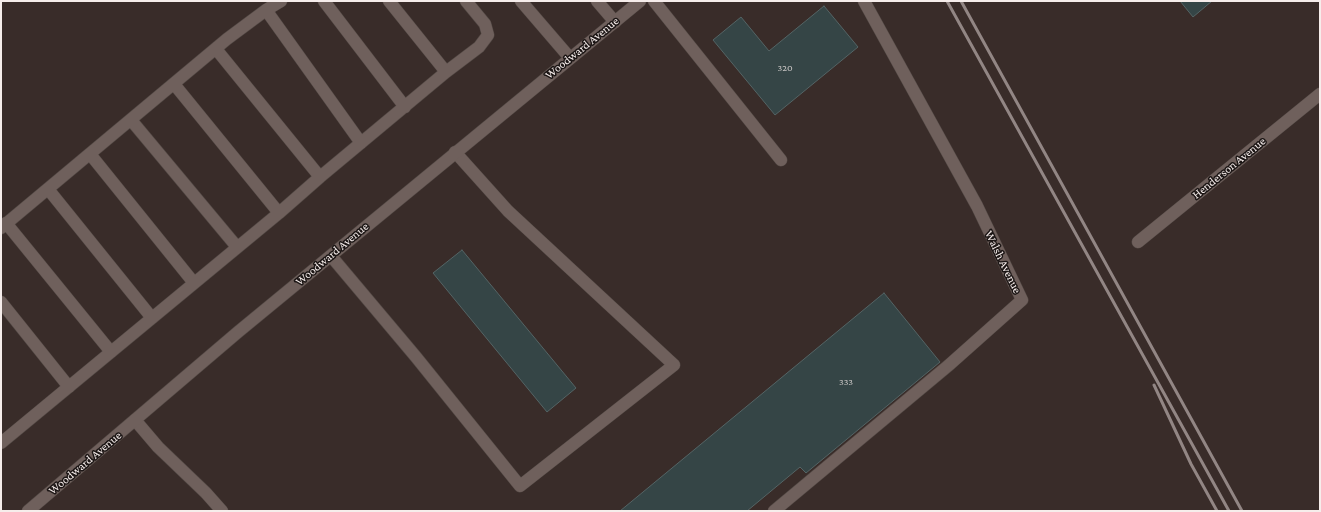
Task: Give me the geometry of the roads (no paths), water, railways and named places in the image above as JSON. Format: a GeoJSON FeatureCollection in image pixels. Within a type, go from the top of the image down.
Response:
{"type":"FeatureCollection","features":[{"type":"Feature","properties":{"kind":"street"},"geometry":{"type":"LineString","coordinates":[[111,352],[4,226],[216,49],[266,10],[281,1]]}},
{"type":"Feature","properties":{"kind":"street"},"geometry":{"type":"LineString","coordinates":[[324,1],[405,107]]}},
{"type":"Feature","properties":{"kind":"street"},"geometry":{"type":"LineString","coordinates":[[389,1],[446,72]]}},
{"type":"Feature","properties":{"kind":"street"},"geometry":{"type":"LineString","coordinates":[[1,443],[479,46],[488,35],[485,24],[466,1]]}},
{"type":"Feature","properties":{"kind":"street"},"geometry":{"type":"LineString","coordinates":[[521,1],[570,58]]}},
{"type":"Feature","properties":{"kind":"street"},"geometry":{"type":"LineString","coordinates":[[597,1],[615,22]]}},
{"type":"Feature","properties":{"kind":"street","name":"Woodward Avenue"},"geometry":{"type":"LineString","coordinates":[[28,511],[238,332],[640,1]]}},
{"type":"Feature","properties":{"kind":"street"},"geometry":{"type":"LineString","coordinates":[[654,1],[781,160]]}},
{"type":"Feature","properties":{"kind":"street","name":"Walsh Avenue"},"geometry":{"type":"LineString","coordinates":[[774,511],[949,365],[1022,300],[977,206],[864,1]]}},
{"type":"Feature","properties":{"kind":"street"},"geometry":{"type":"LineString","coordinates":[[266,10],[361,143]]}},
{"type":"Feature","properties":{"kind":"street"},"geometry":{"type":"LineString","coordinates":[[216,49],[320,177]]}},
{"type":"Feature","properties":{"kind":"street"},"geometry":{"type":"LineString","coordinates":[[174,84],[279,213]]}},
{"type":"Feature","properties":{"kind":"street","name":"Henderson Avenue"},"geometry":{"type":"LineString","coordinates":[[1138,242],[1320,94]]}},
{"type":"Feature","properties":{"kind":"street"},"geometry":{"type":"LineString","coordinates":[[131,120],[237,247]]}},
{"type":"Feature","properties":{"kind":"street"},"geometry":{"type":"LineString","coordinates":[[331,256],[416,356],[520,486],[674,365],[508,211],[456,152]]}},
{"type":"Feature","properties":{"kind":"street"},"geometry":{"type":"LineString","coordinates":[[90,154],[194,283]]}},
{"type":"Feature","properties":{"kind":"street"},"geometry":{"type":"LineString","coordinates":[[48,189],[152,318]]}},
{"type":"Feature","properties":{"kind":"street"},"geometry":{"type":"LineString","coordinates":[[1,302],[69,387]]}},
{"type":"Feature","properties":{"kind":"street"},"geometry":{"type":"LineString","coordinates":[[135,420],[158,447],[206,493],[222,511]]}},
{"type":"Feature","properties":{"kind":"railway"},"geometry":{"type":"LineString","coordinates":[[947,1],[1229,511]]}},
{"type":"Feature","properties":{"kind":"railway"},"geometry":{"type":"LineString","coordinates":[[961,1],[1242,511]]}},
{"type":"Feature","properties":{"kind":"railway"},"geometry":{"type":"LineString","coordinates":[[1154,385],[1191,464],[1217,511]]}}]}
